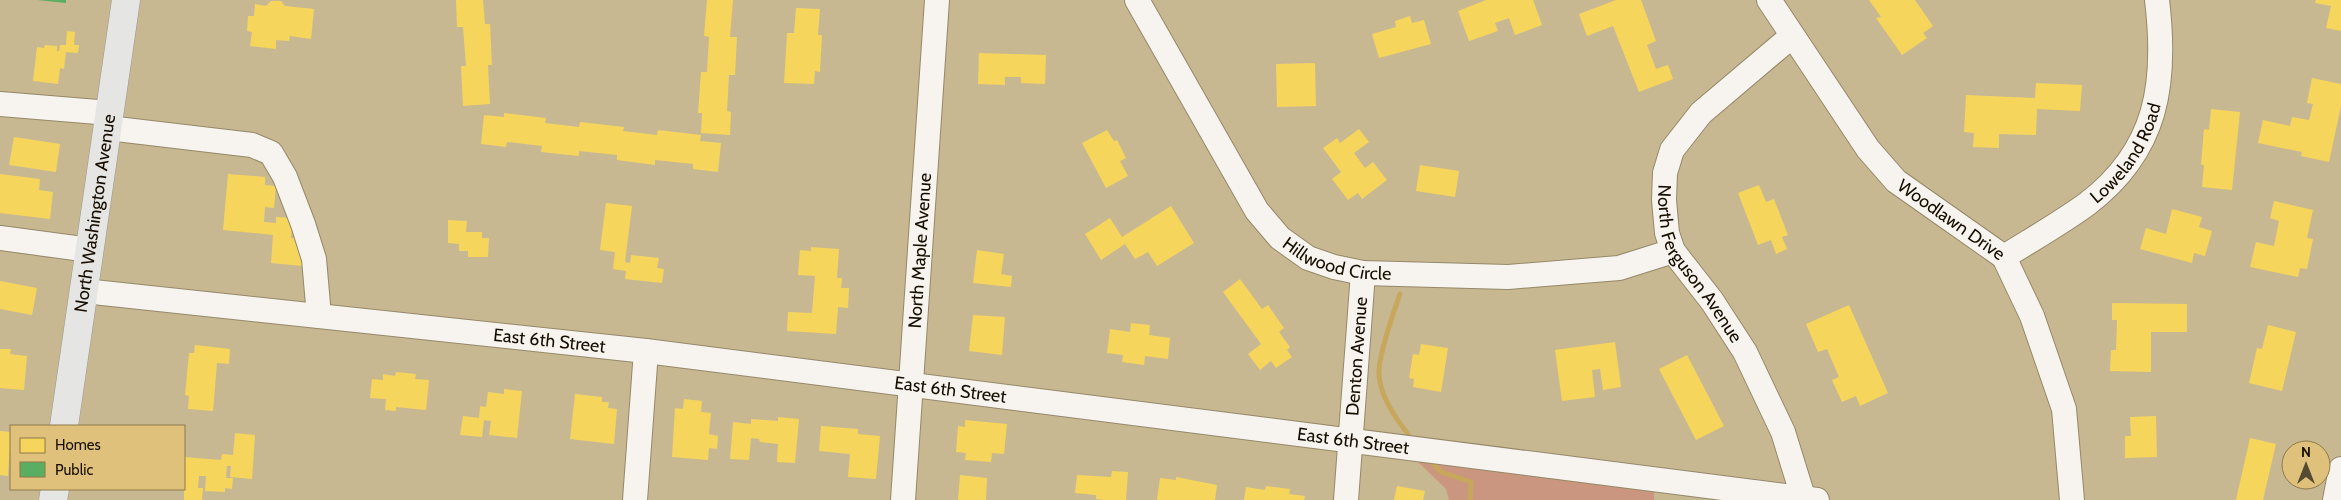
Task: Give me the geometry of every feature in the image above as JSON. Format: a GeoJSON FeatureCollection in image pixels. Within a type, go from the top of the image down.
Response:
{"type":"FeatureCollection","features":[{"type":"Feature","properties":{"kind":"main road","name":"North Washington Avenue"},"geometry":{"type":"LineString","coordinates":[[64,425],[126,0]]}},
{"type":"Feature","properties":{"kind":"street","name":"North Maple Avenue"},"geometry":{"type":"LineString","coordinates":[[903,500],[937,0]]}},
{"type":"Feature","properties":{"kind":"street","name":"Hillwood Circle"},"geometry":{"type":"LineString","coordinates":[[1137,0],[1257,211],[1280,238],[1308,258],[1334,267],[1363,273],[1517,276],[1619,268],[1673,251]]}},
{"type":"Feature","properties":{"kind":"street","name":"Woodlawn Drive"},"geometry":{"type":"LineString","coordinates":[[1769,0],[1868,149],[1896,181],[2004,257],[2032,316],[2064,408],[2072,500]]}},
{"type":"Feature","properties":{"kind":"street","name":"Loweland Road"},"geometry":{"type":"LineString","coordinates":[[2004,257],[2088,203],[2128,164],[2149,124],[2159,90],[2162,38],[2157,0]]}},
{"type":"Feature","properties":{"kind":"street","name":"North Ferguson Avenue"},"geometry":{"type":"LineString","coordinates":[[1792,36],[1700,113],[1672,150],[1665,173],[1664,200],[1667,233],[1673,251],[1712,301],[1745,352],[1783,432],[1808,499]]}},
{"type":"Feature","properties":{"kind":"street"},"geometry":{"type":"LineString","coordinates":[[0,104],[109,120],[252,145],[271,154],[285,178],[314,259],[319,316]]}},
{"type":"Feature","properties":{"kind":"street"},"geometry":{"type":"LineString","coordinates":[[0,238],[90,250]]}},
{"type":"Feature","properties":{"kind":"street","name":"Denton Avenue"},"geometry":{"type":"LineString","coordinates":[[1346,500],[1363,273]]}},
{"type":"Feature","properties":{"kind":"street","name":"East 6th Street"},"geometry":{"type":"LineString","coordinates":[[84,291],[646,351],[912,383],[1808,499]]}},
{"type":"Feature","properties":{"kind":"street"},"geometry":{"type":"LineString","coordinates":[[635,500],[646,351]]}},
{"type":"Feature","properties":{"kind":"street"},"geometry":{"type":"LineString","coordinates":[[2335,500],[2341,469]]}},
{"type":"Feature","properties":{"kind":"shaded area"},"geometry":{"type":"Polygon","coordinates":[[[1413,457],[1654,490],[1654,500],[1449,500],[1446,489],[1413,457]]]}},
{"type":"Feature","properties":{"kind":"building: Homes"},"geometry":{"type":"Polygon","coordinates":[[[456,0],[483,0],[485,24],[490,24],[492,65],[488,65],[490,104],[463,106],[461,66],[466,66],[463,27],[457,27],[456,0]]]}},
{"type":"Feature","properties":{"kind":"building: Homes"},"geometry":{"type":"Polygon","coordinates":[[[707,0],[733,0],[730,37],[737,37],[735,75],[729,75],[727,111],[731,112],[730,135],[701,133],[702,113],[698,113],[701,72],[707,72],[709,37],[704,36],[707,0]]]}},
{"type":"Feature","properties":{"kind":"building: Homes"},"geometry":{"type":"Polygon","coordinates":[[[1486,0],[1533,0],[1542,25],[1515,35],[1509,18],[1495,23],[1498,31],[1469,41],[1458,11],[1486,0]]]}},
{"type":"Feature","properties":{"kind":"building: Homes"},"geometry":{"type":"Polygon","coordinates":[[[1616,0],[1641,0],[1656,41],[1647,45],[1656,69],[1668,65],[1673,79],[1639,92],[1613,26],[1587,36],[1579,14],[1616,0]]]}},
{"type":"Feature","properties":{"kind":"building: Homes"},"geometry":{"type":"Polygon","coordinates":[[[1869,0],[1915,0],[1933,26],[1923,33],[1927,38],[1902,55],[1876,18],[1881,17],[1869,0]]]}},
{"type":"Feature","properties":{"kind":"building: Homes"},"geometry":{"type":"Polygon","coordinates":[[[2316,0],[2341,0],[2341,31],[2326,28],[2331,6],[2315,3],[2316,0]]]}},
{"type":"Feature","properties":{"kind":"building: Homes"},"geometry":{"type":"Polygon","coordinates":[[[271,1],[281,1],[285,6],[314,9],[311,39],[290,36],[289,41],[276,40],[276,49],[250,46],[252,32],[247,31],[248,16],[254,16],[255,4],[266,6],[271,1]]]}},
{"type":"Feature","properties":{"kind":"building: Homes"},"geometry":{"type":"Polygon","coordinates":[[[796,8],[820,9],[818,35],[822,35],[820,72],[815,71],[814,84],[784,83],[787,33],[794,33],[796,8]]]}},
{"type":"Feature","properties":{"kind":"building: Homes"},"geometry":{"type":"Polygon","coordinates":[[[1410,16],[1412,23],[1424,20],[1431,44],[1379,58],[1372,34],[1396,27],[1395,21],[1410,16]]]}},
{"type":"Feature","properties":{"kind":"building: Homes"},"geometry":{"type":"Polygon","coordinates":[[[67,31],[75,32],[74,45],[79,45],[78,53],[66,52],[64,69],[60,68],[58,84],[33,81],[37,47],[44,48],[45,45],[57,46],[57,51],[59,51],[60,45],[66,45],[67,31]]]}},
{"type":"Feature","properties":{"kind":"building: Homes"},"geometry":{"type":"Polygon","coordinates":[[[979,53],[1046,55],[1045,84],[1021,83],[1021,77],[1005,77],[1005,85],[978,84],[979,53]]]}},
{"type":"Feature","properties":{"kind":"building: Homes"},"geometry":{"type":"Polygon","coordinates":[[[1315,63],[1316,106],[1277,107],[1276,64],[1315,63]]]}},
{"type":"Feature","properties":{"kind":"building: Homes"},"geometry":{"type":"Polygon","coordinates":[[[2312,78],[2341,84],[2341,106],[2329,162],[2301,156],[2302,152],[2258,143],[2263,120],[2290,126],[2292,117],[2309,120],[2313,104],[2307,103],[2312,78]]]}},
{"type":"Feature","properties":{"kind":"building: Homes"},"geometry":{"type":"Polygon","coordinates":[[[2036,83],[2082,85],[2080,111],[2037,109],[2036,135],[1999,134],[1999,148],[1973,147],[1974,133],[1964,132],[1966,95],[2035,98],[2036,83]]]}},
{"type":"Feature","properties":{"kind":"building: Homes"},"geometry":{"type":"Polygon","coordinates":[[[2211,109],[2240,112],[2232,190],[2202,187],[2204,165],[2201,165],[2204,129],[2209,130],[2211,109]]]}},
{"type":"Feature","properties":{"kind":"building: Homes"},"geometry":{"type":"Polygon","coordinates":[[[504,113],[546,118],[545,123],[579,127],[580,122],[624,127],[623,131],[657,135],[658,130],[701,135],[700,141],[721,143],[718,172],[693,169],[693,164],[655,160],[655,165],[617,160],[617,155],[579,151],[579,156],[541,152],[542,146],[507,142],[506,147],[481,144],[484,115],[504,117],[504,113]]]}},
{"type":"Feature","properties":{"kind":"building: Homes"},"geometry":{"type":"Polygon","coordinates":[[[1359,129],[1369,142],[1354,153],[1365,168],[1373,162],[1387,180],[1362,199],[1358,193],[1348,200],[1332,179],[1341,172],[1323,148],[1337,138],[1340,143],[1359,129]]]}},
{"type":"Feature","properties":{"kind":"building: Homes"},"geometry":{"type":"Polygon","coordinates":[[[1107,130],[1114,141],[1117,140],[1126,158],[1120,161],[1128,176],[1106,188],[1082,143],[1107,130]]]}},
{"type":"Feature","properties":{"kind":"building: Homes"},"geometry":{"type":"Polygon","coordinates":[[[14,137],[60,144],[56,172],[9,165],[14,137]]]}},
{"type":"Feature","properties":{"kind":"building: Homes"},"geometry":{"type":"Polygon","coordinates":[[[1420,165],[1459,171],[1455,197],[1416,191],[1420,165]]]}},
{"type":"Feature","properties":{"kind":"building: Homes"},"geometry":{"type":"Polygon","coordinates":[[[0,174],[40,179],[39,190],[53,192],[50,219],[0,213],[0,174]]]}},
{"type":"Feature","properties":{"kind":"building: Homes"},"geometry":{"type":"Polygon","coordinates":[[[228,174],[265,177],[265,185],[276,186],[274,208],[265,207],[264,222],[276,223],[276,217],[293,218],[291,238],[305,239],[302,266],[271,263],[273,235],[223,230],[228,174]]]}},
{"type":"Feature","properties":{"kind":"building: Homes"},"geometry":{"type":"Polygon","coordinates":[[[1759,185],[1766,202],[1774,199],[1788,235],[1782,237],[1787,249],[1776,254],[1771,240],[1758,245],[1738,193],[1759,185]]]}},
{"type":"Feature","properties":{"kind":"building: Homes"},"geometry":{"type":"Polygon","coordinates":[[[2274,201],[2313,210],[2307,238],[2313,239],[2307,269],[2300,268],[2298,277],[2250,267],[2256,242],[2274,246],[2279,221],[2270,218],[2274,201]]]}},
{"type":"Feature","properties":{"kind":"building: Homes"},"geometry":{"type":"Polygon","coordinates":[[[606,203],[632,206],[625,262],[630,263],[631,255],[659,258],[657,268],[664,269],[662,283],[625,279],[626,271],[613,269],[615,252],[600,250],[606,203]]]}},
{"type":"Feature","properties":{"kind":"building: Homes"},"geometry":{"type":"Polygon","coordinates":[[[1171,206],[1194,243],[1157,266],[1148,252],[1135,259],[1125,244],[1101,260],[1085,234],[1110,218],[1122,237],[1171,206]]]}},
{"type":"Feature","properties":{"kind":"building: Homes"},"geometry":{"type":"Polygon","coordinates":[[[2172,209],[2202,217],[2199,227],[2212,231],[2205,256],[2194,253],[2192,263],[2140,249],[2146,228],[2166,234],[2172,209]]]}},
{"type":"Feature","properties":{"kind":"building: Homes"},"geometry":{"type":"Polygon","coordinates":[[[448,220],[467,221],[466,232],[482,232],[482,238],[489,238],[488,257],[468,257],[468,251],[459,251],[459,244],[448,243],[448,220]]]}},
{"type":"Feature","properties":{"kind":"building: Homes"},"geometry":{"type":"Polygon","coordinates":[[[811,247],[839,249],[837,278],[842,278],[841,288],[849,288],[848,308],[838,307],[836,334],[787,331],[788,312],[812,313],[815,276],[798,275],[800,250],[811,251],[811,247]]]}},
{"type":"Feature","properties":{"kind":"building: Homes"},"geometry":{"type":"Polygon","coordinates":[[[977,250],[1004,254],[1001,274],[1012,276],[1011,287],[973,283],[977,250]]]}},
{"type":"Feature","properties":{"kind":"building: Homes"},"geometry":{"type":"Polygon","coordinates":[[[1240,279],[1262,309],[1268,305],[1284,328],[1279,332],[1290,347],[1287,350],[1292,357],[1276,368],[1271,361],[1260,370],[1248,354],[1261,344],[1223,292],[1240,279]]]}},
{"type":"Feature","properties":{"kind":"building: Homes"},"geometry":{"type":"Polygon","coordinates":[[[0,281],[37,288],[32,315],[0,309],[0,281]]]}},
{"type":"Feature","properties":{"kind":"building: Homes"},"geometry":{"type":"Polygon","coordinates":[[[2112,303],[2187,304],[2187,332],[2151,332],[2151,372],[2110,371],[2111,350],[2116,350],[2117,320],[2112,320],[2112,303]]]}},
{"type":"Feature","properties":{"kind":"building: Homes"},"geometry":{"type":"Polygon","coordinates":[[[1849,305],[1888,393],[1860,406],[1856,396],[1842,402],[1832,380],[1839,377],[1827,349],[1818,352],[1806,324],[1849,305]]]}},
{"type":"Feature","properties":{"kind":"building: Homes"},"geometry":{"type":"Polygon","coordinates":[[[973,315],[1005,317],[1002,355],[969,351],[973,315]]]}},
{"type":"Feature","properties":{"kind":"building: Homes"},"geometry":{"type":"Polygon","coordinates":[[[1131,323],[1150,325],[1149,335],[1170,338],[1168,359],[1145,356],[1144,365],[1122,362],[1123,355],[1107,353],[1110,329],[1130,332],[1131,323]]]}},
{"type":"Feature","properties":{"kind":"building: Homes"},"geometry":{"type":"Polygon","coordinates":[[[2268,325],[2296,332],[2282,391],[2249,383],[2257,348],[2262,349],[2268,325]]]}},
{"type":"Feature","properties":{"kind":"building: Homes"},"geometry":{"type":"Polygon","coordinates":[[[1615,342],[1621,387],[1603,390],[1600,369],[1592,370],[1595,397],[1562,401],[1555,350],[1615,342]]]}},
{"type":"Feature","properties":{"kind":"building: Homes"},"geometry":{"type":"Polygon","coordinates":[[[1421,344],[1448,348],[1441,392],[1413,387],[1414,379],[1409,378],[1413,354],[1419,355],[1421,344]]]}},
{"type":"Feature","properties":{"kind":"building: Homes"},"geometry":{"type":"Polygon","coordinates":[[[195,345],[230,349],[229,364],[217,363],[213,411],[188,409],[189,396],[185,395],[189,353],[194,353],[195,345]]]}},
{"type":"Feature","properties":{"kind":"building: Homes"},"geometry":{"type":"Polygon","coordinates":[[[0,349],[11,349],[10,354],[27,356],[24,390],[0,388],[0,349]]]}},
{"type":"Feature","properties":{"kind":"building: Homes"},"geometry":{"type":"Polygon","coordinates":[[[1687,355],[1724,426],[1696,440],[1659,369],[1687,355]]]}},
{"type":"Feature","properties":{"kind":"building: Homes"},"geometry":{"type":"Polygon","coordinates":[[[396,372],[416,374],[415,379],[429,380],[426,410],[396,407],[396,411],[385,410],[386,399],[370,398],[372,379],[383,380],[383,374],[395,376],[396,372]]]}},
{"type":"Feature","properties":{"kind":"building: Homes"},"geometry":{"type":"Polygon","coordinates":[[[504,389],[522,391],[517,438],[489,435],[491,421],[484,420],[482,437],[460,435],[463,416],[479,418],[480,406],[486,407],[488,392],[504,394],[504,389]]]}},
{"type":"Feature","properties":{"kind":"building: Homes"},"geometry":{"type":"Polygon","coordinates":[[[575,394],[602,397],[602,402],[609,402],[608,408],[617,409],[614,444],[570,439],[575,394]]]}},
{"type":"Feature","properties":{"kind":"building: Homes"},"geometry":{"type":"Polygon","coordinates":[[[684,399],[702,401],[701,412],[711,413],[709,434],[718,436],[717,449],[709,448],[708,460],[672,457],[675,408],[683,409],[684,399]]]}},
{"type":"Feature","properties":{"kind":"building: Homes"},"geometry":{"type":"Polygon","coordinates":[[[2156,416],[2157,457],[2125,458],[2125,436],[2131,436],[2130,417],[2156,416]]]}},
{"type":"Feature","properties":{"kind":"building: Homes"},"geometry":{"type":"Polygon","coordinates":[[[778,417],[799,419],[795,463],[777,462],[778,444],[760,442],[759,439],[751,438],[749,460],[730,459],[733,422],[751,424],[751,419],[778,421],[778,417]]]}},
{"type":"Feature","properties":{"kind":"building: Homes"},"geometry":{"type":"Polygon","coordinates":[[[965,420],[1007,424],[1004,454],[992,453],[991,462],[965,460],[966,453],[956,452],[958,426],[965,427],[965,420]]]}},
{"type":"Feature","properties":{"kind":"building: Homes"},"geometry":{"type":"Polygon","coordinates":[[[821,426],[858,429],[858,434],[880,436],[876,479],[848,477],[850,454],[819,451],[821,426]]]}},
{"type":"Feature","properties":{"kind":"building: Homes"},"geometry":{"type":"Polygon","coordinates":[[[0,431],[10,432],[8,476],[0,475],[0,431]]]}},
{"type":"Feature","properties":{"kind":"building: Homes"},"geometry":{"type":"Polygon","coordinates":[[[235,433],[255,435],[252,479],[230,477],[231,466],[227,466],[226,478],[233,478],[232,489],[225,488],[225,492],[205,491],[206,476],[199,476],[198,488],[203,488],[202,500],[184,500],[185,457],[221,460],[222,454],[233,455],[235,433]]]}},
{"type":"Feature","properties":{"kind":"building: Homes"},"geometry":{"type":"Polygon","coordinates":[[[2250,438],[2276,444],[2263,500],[2236,500],[2250,438]]]}},
{"type":"Feature","properties":{"kind":"building: Homes"},"geometry":{"type":"Polygon","coordinates":[[[1112,471],[1128,472],[1126,500],[1096,499],[1096,495],[1075,493],[1077,475],[1111,477],[1112,471]]]}},
{"type":"Feature","properties":{"kind":"building: Homes"},"geometry":{"type":"Polygon","coordinates":[[[960,475],[987,478],[986,500],[958,500],[960,475]]]}},
{"type":"Feature","properties":{"kind":"building: Homes"},"geometry":{"type":"Polygon","coordinates":[[[1176,477],[1217,485],[1215,500],[1157,500],[1160,478],[1176,480],[1176,477]]]}},
{"type":"Feature","properties":{"kind":"building: Homes"},"geometry":{"type":"Polygon","coordinates":[[[1266,486],[1290,489],[1289,494],[1305,496],[1304,500],[1244,500],[1246,487],[1265,490],[1266,486]]]}},
{"type":"Feature","properties":{"kind":"building: Homes"},"geometry":{"type":"Polygon","coordinates":[[[1397,486],[1425,491],[1423,500],[1394,500],[1397,486]]]}},
{"type":"Feature","properties":{"kind":"building: Public"},"geometry":{"type":"Polygon","coordinates":[[[37,0],[66,0],[66,3],[37,0]]]}},
{"type":"Feature","properties":{"kind":"waterway"},"geometry":{"type":"LineString","coordinates":[[1400,294],[1383,347],[1379,376],[1386,399],[1408,434]]}},
{"type":"Feature","properties":{"kind":"waterway"},"geometry":{"type":"LineString","coordinates":[[1433,463],[1441,472],[1471,482],[1470,500]]}}]}
